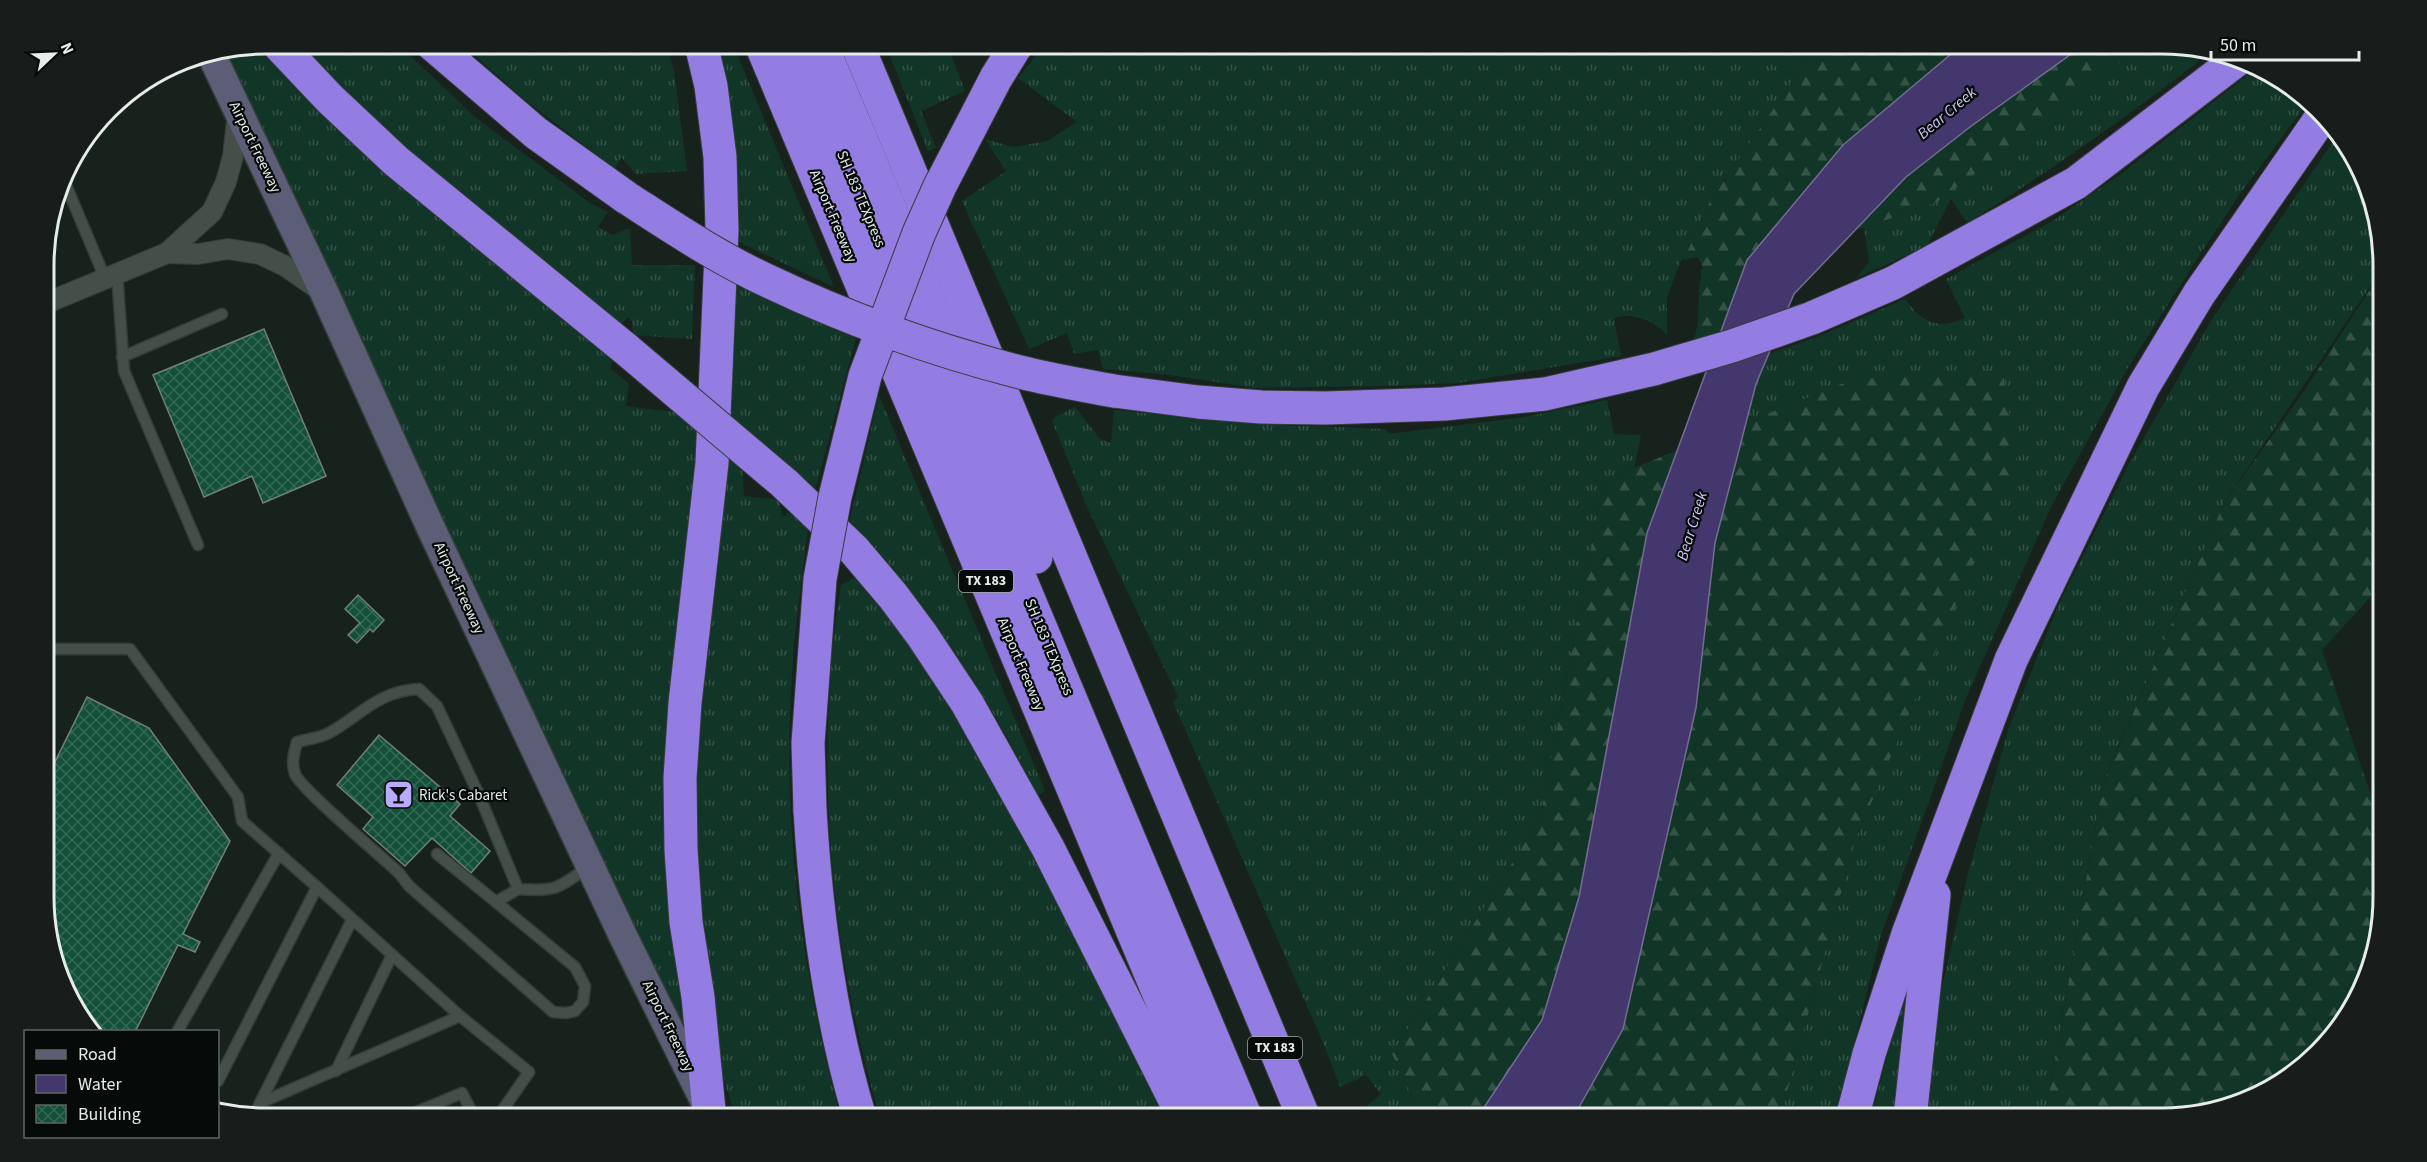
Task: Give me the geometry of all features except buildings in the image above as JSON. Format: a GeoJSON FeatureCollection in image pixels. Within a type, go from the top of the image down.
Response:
{"type":"FeatureCollection","features":[{"type":"Feature","properties":{"kind":"highway"},"geometry":{"type":"LineString","coordinates":[[287,54],[330,99],[396,161],[627,350],[784,483],[854,550],[922,635],[967,703],[1048,848],[1179,1108]]}},
{"type":"Feature","properties":{"kind":"highway"},"geometry":{"type":"LineString","coordinates":[[444,54],[536,133],[627,198],[689,238],[766,281],[848,316],[944,350],[1021,372],[1114,391],[1208,403],[1360,408],[1444,404],[1545,394],[1732,346],[1812,318],[1893,283],[2076,183],[2230,65]]}},
{"type":"Feature","properties":{"kind":"highway"},"geometry":{"type":"LineString","coordinates":[[703,54],[711,86],[720,157],[722,230],[712,464],[685,703],[680,778],[681,850],[686,922],[698,996],[710,1108]]}},
{"type":"Feature","properties":{"kind":"highway","name":"Airport Freeway"},"geometry":{"type":"LineString","coordinates":[[765,54],[1207,1108]]}},
{"type":"Feature","properties":{"kind":"highway","name":"SH 183 TEXpress"},"geometry":{"type":"LineString","coordinates":[[800,54],[1242,1108]]}},
{"type":"Feature","properties":{"kind":"highway","name":"SH 183 TEXpress"},"geometry":{"type":"LineString","coordinates":[[825,54],[1266,1108]]}},
{"type":"Feature","properties":{"kind":"highway","name":"TX 183"},"geometry":{"type":"LineString","coordinates":[[861,54],[1300,1108]]}},
{"type":"Feature","properties":{"kind":"highway"},"geometry":{"type":"LineString","coordinates":[[857,1108],[849,1083],[835,1016],[814,880],[808,743],[820,579],[835,497],[865,376],[919,233],[940,186],[1011,54]]}},
{"type":"Feature","properties":{"kind":"highway"},"geometry":{"type":"LineString","coordinates":[[1855,1108],[1869,1054],[1904,945],[2011,660],[2143,387],[2199,294],[2318,123]]}},
{"type":"Feature","properties":{"kind":"highway"},"geometry":{"type":"LineString","coordinates":[[1911,1108],[1937,857]]}},
{"type":"Feature","properties":{"kind":"main road","name":"Airport Freeway"},"geometry":{"type":"LineString","coordinates":[[214,60],[326,294],[429,524],[708,1108]]}},
{"type":"Feature","properties":{"kind":"street"},"geometry":{"type":"LineString","coordinates":[[54,300],[167,253],[212,212],[226,182],[233,156],[238,112]]}},
{"type":"Feature","properties":{"kind":"street"},"geometry":{"type":"LineString","coordinates":[[167,253],[198,254],[228,249],[260,254],[285,266],[326,294]]}},
{"type":"Feature","properties":{"kind":"lane"},"geometry":{"type":"LineString","coordinates":[[68,189],[111,275],[124,371],[198,545]]}},
{"type":"Feature","properties":{"kind":"lane"},"geometry":{"type":"LineString","coordinates":[[122,357],[222,314]]}},
{"type":"Feature","properties":{"kind":"lane"},"geometry":{"type":"LineString","coordinates":[[54,649],[130,649],[238,797],[242,821],[460,1016],[529,1072],[504,1108]]}},
{"type":"Feature","properties":{"kind":"lane"},"geometry":{"type":"LineString","coordinates":[[437,854],[575,967],[585,986],[583,1002],[575,1011],[554,1012],[409,886],[399,873],[314,795],[296,777],[292,760],[297,742],[326,735],[377,699],[402,690],[419,689],[437,706],[479,795],[518,889]]}},
{"type":"Feature","properties":{"kind":"lane"},"geometry":{"type":"LineString","coordinates":[[178,1030],[279,853]]}},
{"type":"Feature","properties":{"kind":"lane"},"geometry":{"type":"LineString","coordinates":[[496,902],[518,889],[546,891],[560,888],[590,865]]}},
{"type":"Feature","properties":{"kind":"lane"},"geometry":{"type":"LineString","coordinates":[[219,1079],[317,887]]}},
{"type":"Feature","properties":{"kind":"lane"},"geometry":{"type":"LineString","coordinates":[[258,1108],[352,920]]}},
{"type":"Feature","properties":{"kind":"lane"},"geometry":{"type":"LineString","coordinates":[[336,1071],[392,955]]}},
{"type":"Feature","properties":{"kind":"lane"},"geometry":{"type":"LineString","coordinates":[[260,1103],[460,1016]]}},
{"type":"Feature","properties":{"kind":"lane"},"geometry":{"type":"LineString","coordinates":[[426,1108],[462,1093],[470,1108]]}},
{"type":"Feature","properties":{"kind":"green space"},"geometry":{"type":"Polygon","coordinates":[[[268,54],[309,101],[387,176],[613,357],[611,369],[629,384],[626,406],[683,413],[699,426],[682,583],[669,905],[675,960],[688,1019],[687,1025],[681,1027],[226,58],[268,54]]]}},
{"type":"Feature","properties":{"kind":"green space"},"geometry":{"type":"Polygon","coordinates":[[[304,54],[409,54],[475,117],[590,203],[608,212],[598,227],[613,235],[630,229],[632,265],[695,265],[692,339],[633,335],[632,321],[628,317],[618,327],[406,153],[304,54]]]}},
{"type":"Feature","properties":{"kind":"green space"},"geometry":{"type":"Polygon","coordinates":[[[473,54],[669,54],[674,70],[687,171],[636,174],[621,157],[615,169],[525,100],[473,54]]]}},
{"type":"Feature","properties":{"kind":"green space"},"geometry":{"type":"Polygon","coordinates":[[[712,54],[737,54],[834,287],[732,239],[712,54]]]}},
{"type":"Feature","properties":{"kind":"green space"},"geometry":{"type":"Polygon","coordinates":[[[889,54],[951,54],[965,91],[921,111],[936,148],[928,151],[889,54]]]}},
{"type":"Feature","properties":{"kind":"green space"},"geometry":{"type":"Polygon","coordinates":[[[1037,54],[1811,54],[1710,201],[1689,248],[1681,260],[1667,297],[1667,335],[1643,319],[1621,316],[1614,318],[1621,356],[1458,383],[1388,386],[1256,388],[1170,375],[1103,369],[1098,350],[1074,354],[1067,333],[1029,349],[962,201],[1006,171],[985,139],[1013,147],[1047,141],[1077,122],[1018,78],[1037,54]]]}},
{"type":"Feature","properties":{"kind":"green space"},"geometry":{"type":"Polygon","coordinates":[[[1811,54],[2131,54],[1937,202],[1864,228],[1758,246],[1747,260],[1720,332],[1694,339],[1698,324],[1702,266],[1698,257],[1681,260],[1689,248],[1710,201],[1811,54]]]}},
{"type":"Feature","properties":{"kind":"green space"},"geometry":{"type":"Polygon","coordinates":[[[2131,54],[2176,54],[2203,58],[2090,141],[1967,223],[1951,199],[1927,246],[1856,278],[1869,262],[1864,228],[1934,203],[2131,54]]]}},
{"type":"Feature","properties":{"kind":"green space"},"geometry":{"type":"Polygon","coordinates":[[[2250,73],[2268,82],[2303,108],[2239,195],[2129,366],[2052,505],[1966,698],[1880,938],[1838,1108],[1783,1108],[1855,841],[1747,422],[1756,384],[1768,354],[1815,338],[1905,299],[1918,314],[1931,322],[1938,324],[1955,322],[1965,318],[1946,279],[2054,220],[2125,171],[2250,73]]]}},
{"type":"Feature","properties":{"kind":"green space"},"geometry":{"type":"Polygon","coordinates":[[[2333,142],[2345,159],[2366,210],[2373,251],[2373,282],[2224,503],[2103,782],[2047,1108],[1927,1108],[1941,992],[1967,877],[2009,727],[2058,606],[2129,464],[2212,319],[2333,142]]]}},
{"type":"Feature","properties":{"kind":"green space"},"geometry":{"type":"Polygon","coordinates":[[[734,284],[856,338],[815,491],[724,414],[734,284]]]}},
{"type":"Feature","properties":{"kind":"green space"},"geometry":{"type":"Polygon","coordinates":[[[2373,285],[2373,594],[2322,650],[2373,801],[2373,911],[2362,965],[2345,1003],[2321,1036],[2291,1064],[2268,1080],[2243,1092],[2217,1101],[2176,1108],[2047,1108],[2103,783],[2224,503],[2304,391],[2373,285]]]}},
{"type":"Feature","properties":{"kind":"green space"},"geometry":{"type":"Polygon","coordinates":[[[2002,369],[2017,461],[1855,841],[1783,1108],[1417,1108],[1392,1054],[1540,819],[1604,480],[1851,380],[2002,369]]]}},
{"type":"Feature","properties":{"kind":"green space"},"geometry":{"type":"Polygon","coordinates":[[[879,395],[1045,791],[1038,795],[985,700],[941,632],[907,588],[849,524],[879,395]]]}},
{"type":"Feature","properties":{"kind":"green space"},"geometry":{"type":"Polygon","coordinates":[[[1607,400],[1614,434],[1641,435],[1634,468],[1604,480],[1540,819],[1392,1054],[1417,1108],[1365,1108],[1381,1094],[1366,1075],[1340,1087],[1322,1040],[1173,702],[1178,697],[1087,507],[1052,421],[1055,417],[1075,407],[1100,439],[1111,443],[1114,410],[1256,424],[1386,429],[1388,434],[1524,417],[1607,400]]]}},
{"type":"Feature","properties":{"kind":"green space"},"geometry":{"type":"Polygon","coordinates":[[[721,444],[742,461],[744,496],[780,500],[781,515],[785,516],[790,511],[808,529],[792,673],[790,786],[798,898],[805,953],[815,1009],[838,1108],[733,1108],[723,1077],[710,1018],[688,832],[721,444]]]}},
{"type":"Feature","properties":{"kind":"green space"},"geometry":{"type":"Polygon","coordinates":[[[857,576],[960,711],[1165,1108],[877,1108],[849,988],[838,921],[831,854],[828,719],[841,585],[857,576]]]}},
{"type":"Feature","properties":{"kind":"green space"},"geometry":{"type":"Polygon","coordinates":[[[1911,963],[1898,1108],[1874,1108],[1911,963]]]}},
{"type":"Feature","properties":{"kind":"water","name":"Bear Creek"},"geometry":{"type":"Polygon","coordinates":[[[1951,54],[2071,54],[1970,127],[1906,177],[1794,294],[1756,384],[1715,543],[1696,708],[1623,1029],[1579,1108],[1484,1108],[1542,1020],[1579,897],[1647,533],[1747,260],[1843,145],[1951,54]]]}},
{"type":"Feature","properties":{"kind":"place","name":"Rick's Cabaret"},"geometry":{"type":"Point","coordinates":[398,795]}}]}
